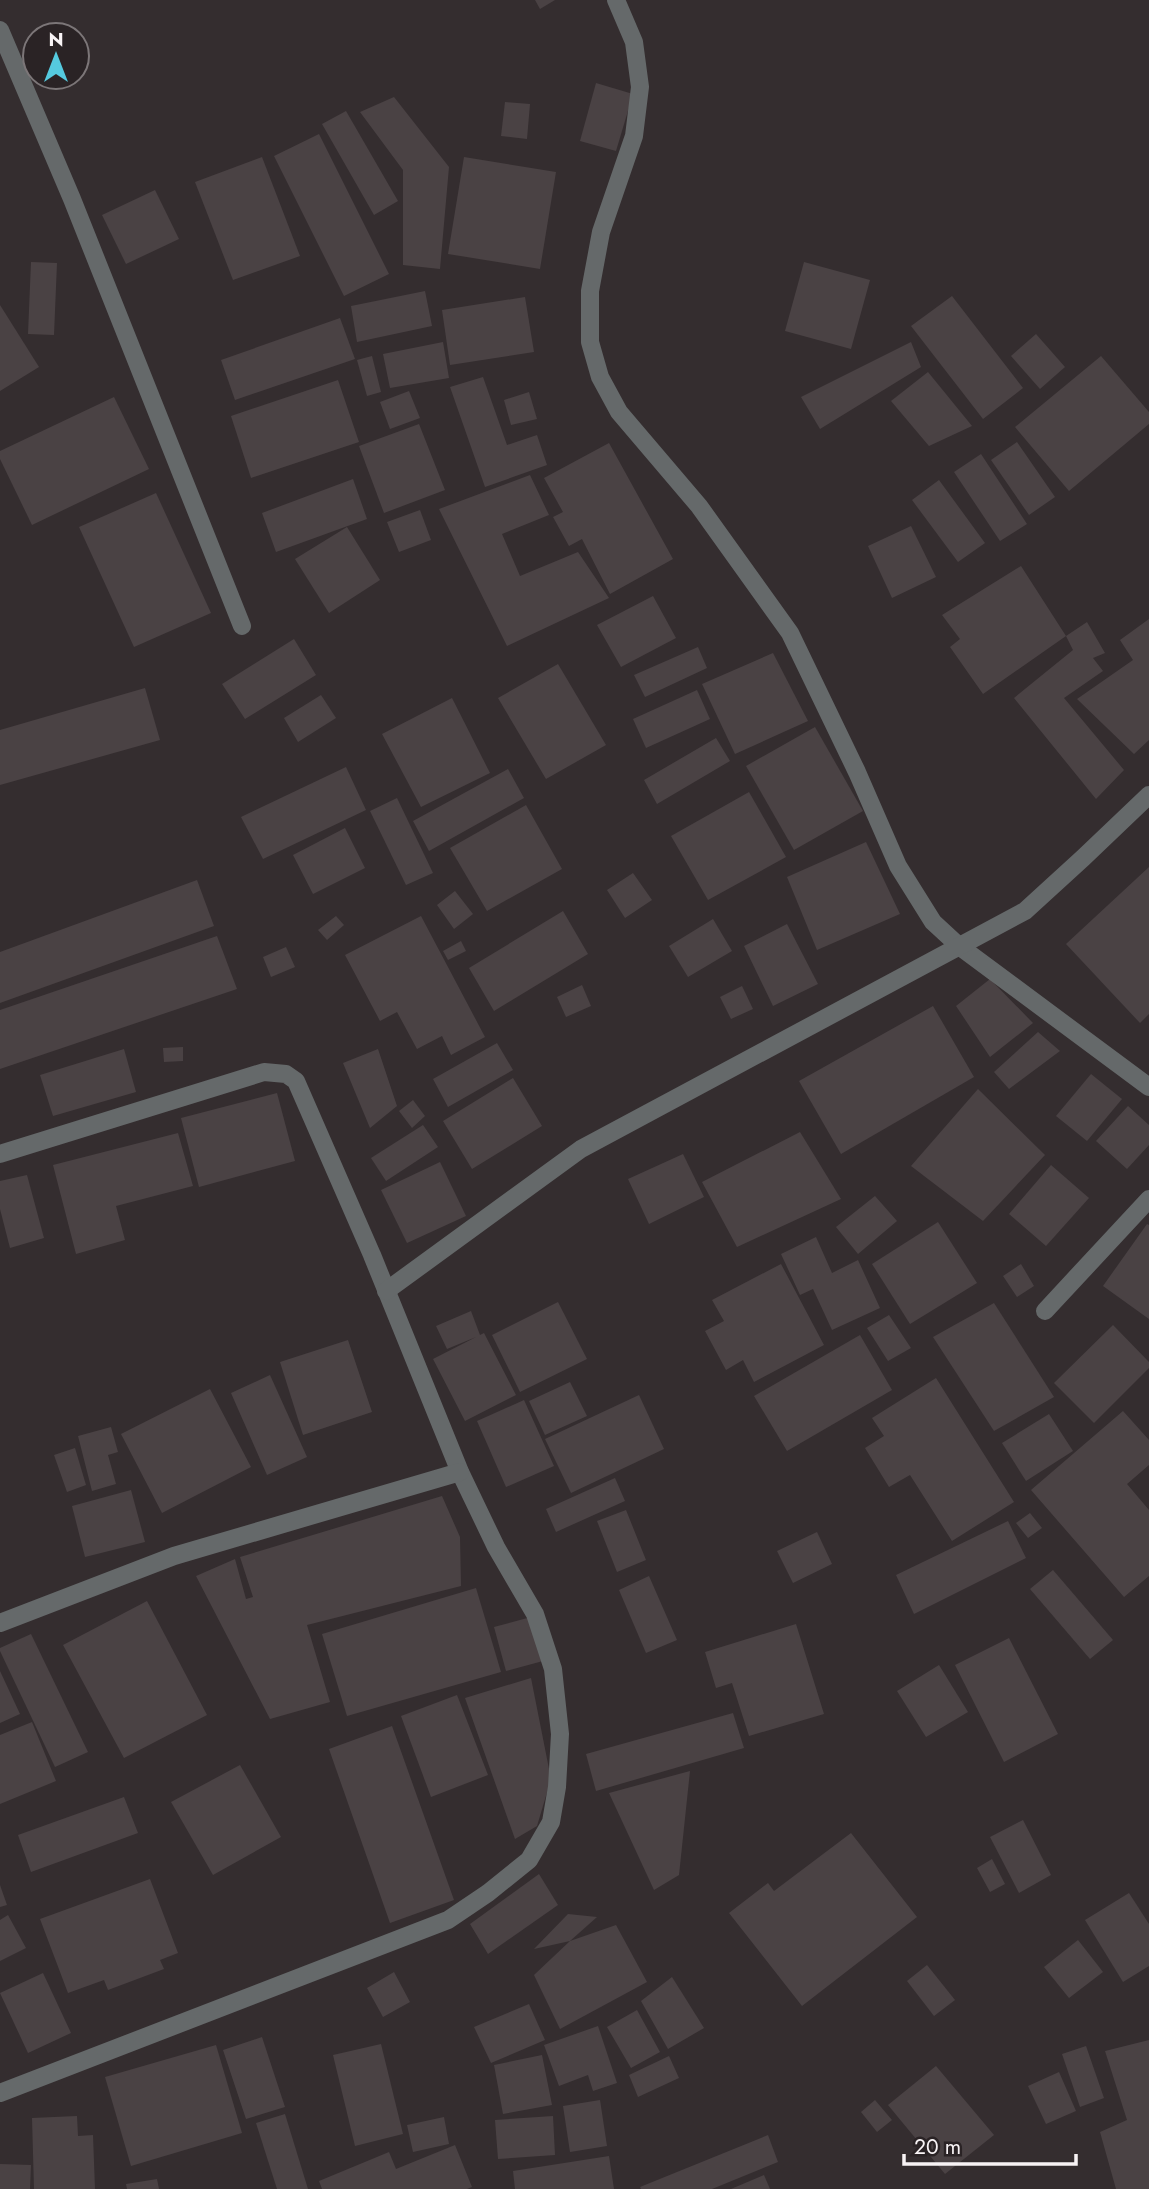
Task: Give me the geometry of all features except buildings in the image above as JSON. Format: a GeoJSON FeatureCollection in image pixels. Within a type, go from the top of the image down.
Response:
{"type":"FeatureCollection","features":[{"type":"Feature","properties":{"kind":"street"},"geometry":{"type":"LineString","coordinates":[[616,0],[634,43],[640,87],[634,136],[601,232],[590,291],[590,342],[600,377],[619,412],[699,506],[790,633],[857,772],[898,866],[933,922],[959,946],[1149,1087]]}},
{"type":"Feature","properties":{"kind":"street"},"geometry":{"type":"LineString","coordinates":[[0,30],[72,199],[242,626]]}},
{"type":"Feature","properties":{"kind":"street"},"geometry":{"type":"LineString","coordinates":[[386,1291],[581,1149],[1025,911],[1149,794]]}},
{"type":"Feature","properties":{"kind":"street"},"geometry":{"type":"LineString","coordinates":[[0,1154],[264,1072],[286,1074],[296,1081],[460,1472],[496,1547],[535,1615],[553,1669],[560,1734],[557,1787],[551,1822],[529,1860],[488,1894],[447,1920],[0,2093]]}},
{"type":"Feature","properties":{"kind":"street"},"geometry":{"type":"LineString","coordinates":[[1045,1311],[1149,1199]]}},
{"type":"Feature","properties":{"kind":"street"},"geometry":{"type":"LineString","coordinates":[[0,1623],[174,1556],[460,1472]]}}]}
